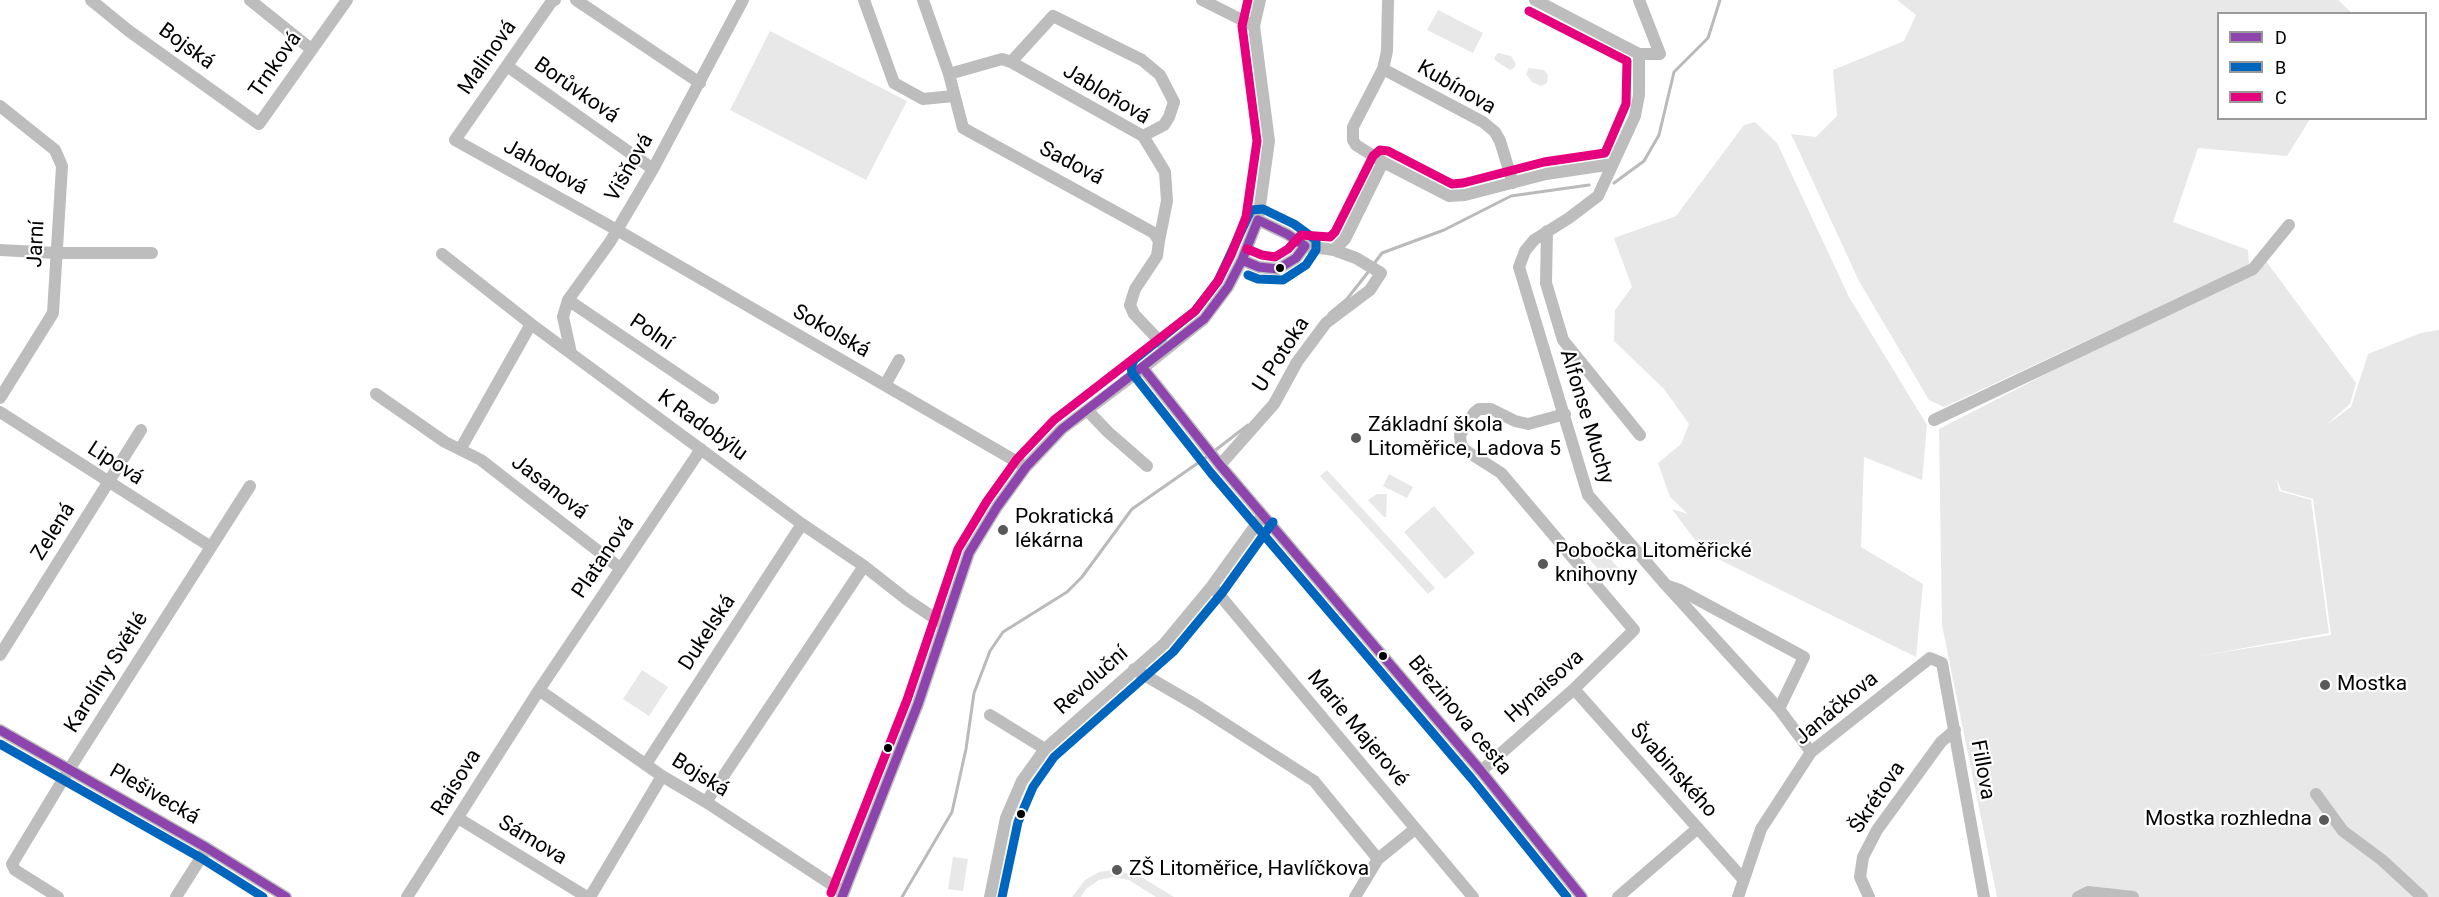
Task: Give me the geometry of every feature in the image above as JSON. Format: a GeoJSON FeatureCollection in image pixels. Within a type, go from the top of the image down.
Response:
{"type":"FeatureCollection","features":[{"type":"Feature","properties":{"kind":"street","name":"Bojská"},"geometry":{"type":"LineString","coordinates":[[91,0],[129,31],[259,124]]}},
{"type":"Feature","properties":{"kind":"street"},"geometry":{"type":"LineString","coordinates":[[250,0],[311,49]]}},
{"type":"Feature","properties":{"kind":"street","name":"Trnková"},"geometry":{"type":"LineString","coordinates":[[259,124],[347,0]]}},
{"type":"Feature","properties":{"kind":"street","name":"Malinová"},"geometry":{"type":"LineString","coordinates":[[455,140],[552,1],[555,0]]}},
{"type":"Feature","properties":{"kind":"street"},"geometry":{"type":"LineString","coordinates":[[576,0],[700,83]]}},
{"type":"Feature","properties":{"kind":"street","name":"Višňová"},"geometry":{"type":"LineString","coordinates":[[568,300],[617,230],[653,169],[743,0]]}},
{"type":"Feature","properties":{"kind":"street"},"geometry":{"type":"LineString","coordinates":[[864,0],[894,83],[923,99],[954,96]]}},
{"type":"Feature","properties":{"kind":"street","name":"Sadová"},"geometry":{"type":"LineString","coordinates":[[923,0],[949,75],[963,128],[1149,228],[1159,241]]}},
{"type":"Feature","properties":{"kind":"street"},"geometry":{"type":"LineString","coordinates":[[1202,0],[1254,26]]}},
{"type":"Feature","properties":{"kind":"street"},"geometry":{"type":"LineString","coordinates":[[842,894],[918,705],[969,552],[997,507],[1026,467],[1062,429],[1204,319],[1228,287],[1242,260],[1258,220],[1269,141],[1254,26],[1260,0]]}},
{"type":"Feature","properties":{"kind":"street"},"geometry":{"type":"LineString","coordinates":[[1388,0],[1387,51],[1383,69],[1352,133],[1356,145],[1383,162],[1449,196],[1465,195],[1546,174],[1613,164]]}},
{"type":"Feature","properties":{"kind":"street"},"geometry":{"type":"LineString","coordinates":[[1535,0],[1639,54],[1660,54],[1639,0]]}},
{"type":"Feature","properties":{"kind":"street"},"geometry":{"type":"LineString","coordinates":[[949,75],[1002,59],[1011,62],[1053,16],[1142,60],[1160,75],[1174,102],[1173,110],[1164,125],[1143,136]]}},
{"type":"Feature","properties":{"kind":"street","name":"Alfonse Muchy"},"geometry":{"type":"LineString","coordinates":[[1639,54],[1638,107],[1598,196],[1534,240],[1525,251],[1519,267],[1588,495],[1779,709],[1811,752]]}},
{"type":"Feature","properties":{"kind":"street","name":"Jabloňová"},"geometry":{"type":"LineString","coordinates":[[1011,62],[1143,136],[1165,172],[1167,201],[1159,241]]}},
{"type":"Feature","properties":{"kind":"street","name":"Borůvková"},"geometry":{"type":"LineString","coordinates":[[507,66],[653,169]]}},
{"type":"Feature","properties":{"kind":"street","name":"Kubínova"},"geometry":{"type":"LineString","coordinates":[[1383,69],[1483,122],[1500,141],[1513,183]]}},
{"type":"Feature","properties":{"kind":"street","name":"Jarní"},"geometry":{"type":"LineString","coordinates":[[0,106],[55,150],[62,166],[53,313],[0,398]]}},
{"type":"Feature","properties":{"kind":"street","name":"Jahodová"},"geometry":{"type":"LineString","coordinates":[[455,140],[617,230]]}},
{"type":"Feature","properties":{"kind":"street"},"geometry":{"type":"LineString","coordinates":[[1258,220],[1305,246],[1334,250],[1345,239],[1383,162]]}},
{"type":"Feature","properties":{"kind":"street"},"geometry":{"type":"LineString","coordinates":[[1934,420],[2253,269],[2289,225]]}},
{"type":"Feature","properties":{"kind":"street","name":"Sokolská"},"geometry":{"type":"LineString","coordinates":[[617,230],[1026,467]]}},
{"type":"Feature","properties":{"kind":"street"},"geometry":{"type":"LineString","coordinates":[[1547,231],[1546,283],[1563,340],[1640,435]]}},
{"type":"Feature","properties":{"kind":"street"},"geometry":{"type":"LineString","coordinates":[[1159,241],[1157,256],[1135,289],[1130,305],[1134,314],[1167,349]]}},
{"type":"Feature","properties":{"kind":"street"},"geometry":{"type":"LineString","coordinates":[[1242,260],[1259,267],[1278,269],[1296,258],[1305,246]]}},
{"type":"Feature","properties":{"kind":"street"},"geometry":{"type":"LineString","coordinates":[[0,250],[57,253],[152,253]]}},
{"type":"Feature","properties":{"kind":"street","name":"U Potoka"},"geometry":{"type":"LineString","coordinates":[[1220,465],[1274,404],[1297,362],[1326,323],[1370,290],[1374,269],[1334,250]]}},
{"type":"Feature","properties":{"kind":"street","name":"K Radobýlu"},"geometry":{"type":"LineString","coordinates":[[442,254],[531,324],[802,524],[944,624]]}},
{"type":"Feature","properties":{"kind":"street"},"geometry":{"type":"LineString","coordinates":[[568,300],[563,317],[571,353]]}},
{"type":"Feature","properties":{"kind":"street","name":"Polní"},"geometry":{"type":"LineString","coordinates":[[568,300],[713,399]]}},
{"type":"Feature","properties":{"kind":"street"},"geometry":{"type":"LineString","coordinates":[[461,448],[531,324]]}},
{"type":"Feature","properties":{"kind":"street"},"geometry":{"type":"LineString","coordinates":[[885,385],[899,360]]}},
{"type":"Feature","properties":{"kind":"street","name":"Březinova cesta"},"geometry":{"type":"LineString","coordinates":[[1143,368],[1220,465],[1481,771],[1582,897]]}},
{"type":"Feature","properties":{"kind":"street","name":"Jasanová"},"geometry":{"type":"LineString","coordinates":[[376,394],[445,442],[481,460],[620,568]]}},
{"type":"Feature","properties":{"kind":"street","name":"Hynaisova"},"geometry":{"type":"LineString","coordinates":[[1481,771],[1574,689],[1634,630],[1501,472],[1465,450],[1461,445],[1460,435],[1474,412],[1486,408],[1528,424],[1565,414]]}},
{"type":"Feature","properties":{"kind":"street"},"geometry":{"type":"LineString","coordinates":[[1087,410],[1147,466]]}},
{"type":"Feature","properties":{"kind":"street","name":"Lipová"},"geometry":{"type":"LineString","coordinates":[[0,411],[108,483],[211,547]]}},
{"type":"Feature","properties":{"kind":"street","name":"Zelená"},"geometry":{"type":"LineString","coordinates":[[0,655],[141,430]]}},
{"type":"Feature","properties":{"kind":"street","name":"Platanová"},"geometry":{"type":"LineString","coordinates":[[539,690],[701,449]]}},
{"type":"Feature","properties":{"kind":"street","name":"Karolíny Světlé"},"geometry":{"type":"LineString","coordinates":[[58,897],[15,870],[12,864],[70,768],[249,486]]}},
{"type":"Feature","properties":{"kind":"street","name":"Revoluční"},"geometry":{"type":"LineString","coordinates":[[990,897],[1006,818],[1022,781],[1045,749],[1164,644],[1212,586],[1263,515]]}},
{"type":"Feature","properties":{"kind":"street","name":"Dukelská"},"geometry":{"type":"LineString","coordinates":[[645,764],[802,524]]}},
{"type":"Feature","properties":{"kind":"street"},"geometry":{"type":"LineString","coordinates":[[706,802],[864,566]]}},
{"type":"Feature","properties":{"kind":"street"},"geometry":{"type":"LineString","coordinates":[[1666,585],[1680,590],[1804,657],[1779,709]]}},
{"type":"Feature","properties":{"kind":"street","name":"Marie Majerové"},"geometry":{"type":"LineString","coordinates":[[1212,586],[1473,897]]}},
{"type":"Feature","properties":{"kind":"street","name":"Fillova"},"geometry":{"type":"LineString","coordinates":[[1930,658],[1942,663],[1984,897]]}},
{"type":"Feature","properties":{"kind":"street","name":"Janáčkova"},"geometry":{"type":"LineString","coordinates":[[1738,897],[1761,829],[1811,752],[1930,658]]}},
{"type":"Feature","properties":{"kind":"street"},"geometry":{"type":"LineString","coordinates":[[1134,669],[1314,781],[1378,859]]}},
{"type":"Feature","properties":{"kind":"street","name":"Švabinského"},"geometry":{"type":"LineString","coordinates":[[1574,689],[1743,879]]}},
{"type":"Feature","properties":{"kind":"street","name":"Bojská"},"geometry":{"type":"LineString","coordinates":[[539,690],[662,776],[706,802],[842,894]]}},
{"type":"Feature","properties":{"kind":"street","name":"Raisova"},"geometry":{"type":"LineString","coordinates":[[407,897],[539,690]]}},
{"type":"Feature","properties":{"kind":"street"},"geometry":{"type":"LineString","coordinates":[[990,715],[1045,749]]}},
{"type":"Feature","properties":{"kind":"street","name":"Plešivecká"},"geometry":{"type":"LineString","coordinates":[[0,730],[70,768],[286,897]]}},
{"type":"Feature","properties":{"kind":"street","name":"Škrétova"},"geometry":{"type":"LineString","coordinates":[[1869,897],[1860,877],[1863,857],[1877,830],[1941,742],[1955,730]]}},
{"type":"Feature","properties":{"kind":"street"},"geometry":{"type":"LineString","coordinates":[[588,897],[662,776]]}},
{"type":"Feature","properties":{"kind":"street"},"geometry":{"type":"LineString","coordinates":[[2316,794],[2343,831],[2382,860],[2422,897]]}},
{"type":"Feature","properties":{"kind":"street","name":"Sámova"},"geometry":{"type":"LineString","coordinates":[[458,818],[588,897]]}},
{"type":"Feature","properties":{"kind":"street"},"geometry":{"type":"LineString","coordinates":[[1618,897],[1698,828]]}},
{"type":"Feature","properties":{"kind":"street"},"geometry":{"type":"LineString","coordinates":[[1355,897],[1378,859],[1415,829]]}},
{"type":"Feature","properties":{"kind":"street"},"geometry":{"type":"LineString","coordinates":[[176,897],[207,848]]}},
{"type":"Feature","properties":{"kind":"street"},"geometry":{"type":"LineString","coordinates":[[2078,897],[2088,892],[2133,897]]}},
{"type":"Feature","properties":{"kind":"shaded area"},"geometry":{"type":"Polygon","coordinates":[[[1897,0],[2338,0],[2351,12],[2217,12],[2217,120],[2309,120],[2287,156],[2198,148],[2173,222],[2248,250],[2249,265],[1944,407],[1929,400],[1859,281],[1791,134],[1816,137],[1837,116],[1833,70],[1904,41],[1916,15],[1897,0]]]}},
{"type":"Feature","properties":{"kind":"shaded area"},"geometry":{"type":"Polygon","coordinates":[[[1438,10],[1483,33],[1473,53],[1427,30],[1438,10]]]}},
{"type":"Feature","properties":{"kind":"shaded area"},"geometry":{"type":"Polygon","coordinates":[[[770,31],[907,101],[866,180],[730,110],[770,31]]]}},
{"type":"Feature","properties":{"kind":"shaded area"},"geometry":{"type":"Polygon","coordinates":[[[1498,53],[1511,56],[1516,64],[1514,68],[1510,70],[1496,61],[1494,58],[1498,53]]]}},
{"type":"Feature","properties":{"kind":"shaded area"},"geometry":{"type":"Polygon","coordinates":[[[1529,68],[1544,70],[1548,75],[1547,83],[1541,86],[1532,82],[1526,74],[1529,68]]]}},
{"type":"Feature","properties":{"kind":"shaded area"},"geometry":{"type":"Polygon","coordinates":[[[1755,122],[1777,143],[1849,297],[1927,425],[1922,480],[1864,457],[1861,547],[1923,584],[1916,657],[1704,552],[1672,509],[1688,514],[1670,497],[1658,463],[1681,444],[1689,424],[1664,389],[1614,341],[1615,310],[1632,287],[1614,238],[1676,216],[1744,125],[1755,122]]]}},
{"type":"Feature","properties":{"kind":"shaded area"},"geometry":{"type":"Polygon","coordinates":[[[2266,261],[2356,383],[2350,404],[2325,426],[2351,407],[2368,354],[2421,333],[2439,330],[2439,897],[1997,897],[1942,625],[1939,429],[2266,261]],[[2277,479],[2279,491],[2311,500],[2329,633],[2193,657],[2331,635],[2313,499],[2281,490],[2277,479]]]}},
{"type":"Feature","properties":{"kind":"shaded area"},"geometry":{"type":"Polygon","coordinates":[[[1327,470],[1435,588],[1428,594],[1320,476],[1327,470]]]}},
{"type":"Feature","properties":{"kind":"shaded area"},"geometry":{"type":"Polygon","coordinates":[[[1389,474],[1413,487],[1407,498],[1383,486],[1389,474]]]}},
{"type":"Feature","properties":{"kind":"shaded area"},"geometry":{"type":"Polygon","coordinates":[[[1377,494],[1387,494],[1386,517],[1368,500],[1377,494]]]}},
{"type":"Feature","properties":{"kind":"shaded area"},"geometry":{"type":"Polygon","coordinates":[[[1434,506],[1475,553],[1445,579],[1404,532],[1434,506]]]}},
{"type":"Feature","properties":{"kind":"shaded area"},"geometry":{"type":"Polygon","coordinates":[[[1598,545],[1621,571],[1609,582],[1586,555],[1598,545]]]}},
{"type":"Feature","properties":{"kind":"shaded area"},"geometry":{"type":"Polygon","coordinates":[[[642,670],[668,687],[649,716],[623,699],[642,670]]]}},
{"type":"Feature","properties":{"kind":"shaded area"},"geometry":{"type":"Polygon","coordinates":[[[953,857],[968,859],[963,891],[948,889],[953,857]]]}},
{"type":"Feature","properties":{"kind":"shaded area"},"geometry":{"type":"Polygon","coordinates":[[[1112,870],[1138,875],[1174,897],[1156,897],[1129,880],[1113,877],[1099,880],[1086,889],[1081,897],[1072,897],[1085,880],[1099,872],[1112,870]]]}},
{"type":"Feature","properties":{"kind":"waterway"},"geometry":{"type":"LineString","coordinates":[[1614,183],[1644,161],[1659,135],[1674,72],[1708,38],[1720,0]]}},
{"type":"Feature","properties":{"kind":"waterway"},"geometry":{"type":"LineString","coordinates":[[1373,265],[1382,253],[1444,230],[1511,196],[1589,185]]}},
{"type":"Feature","properties":{"kind":"waterway"},"geometry":{"type":"LineString","coordinates":[[1329,314],[1347,299],[1369,271]]}},
{"type":"Feature","properties":{"kind":"waterway"},"geometry":{"type":"LineString","coordinates":[[1213,452],[1248,425]]}},
{"type":"Feature","properties":{"kind":"waterway"},"geometry":{"type":"LineString","coordinates":[[902,897],[952,812],[966,749],[974,693],[990,651],[1003,632],[1067,592],[1082,577],[1132,509],[1208,456]]}},
{"type":"Feature","properties":{"kind":"transit line","name":"C"},"geometry":{"type":"LineString","coordinates":[[831,893],[907,700],[958,549],[987,501],[1017,459],[1054,420],[1195,311],[1218,281],[1231,255],[1246,217],[1257,141],[1242,26],[1248,0]]}},
{"type":"Feature","properties":{"kind":"transit line","name":"C"},"geometry":{"type":"LineString","coordinates":[[1247,249],[1275,257],[1288,249],[1301,235],[1330,237],[1335,232],[1373,156],[1380,150],[1388,151],[1452,184],[1544,162],[1605,153],[1626,104],[1627,61],[1529,11]]}},
{"type":"Feature","properties":{"kind":"transit line","name":"B"},"geometry":{"type":"LineString","coordinates":[[1248,275],[1258,279],[1283,280],[1306,265],[1316,250],[1316,240],[1294,224],[1263,209],[1251,210],[1218,281],[1195,311],[1134,360],[1131,367],[1132,373],[1211,473],[1472,779],[1567,897]]}},
{"type":"Feature","properties":{"kind":"transit line","name":"D"},"geometry":{"type":"LineString","coordinates":[[1258,220],[1305,246],[1296,258],[1278,269],[1259,267],[1242,260],[1258,220]]}},
{"type":"Feature","properties":{"kind":"transit line","name":"D"},"geometry":{"type":"LineString","coordinates":[[842,897],[918,704],[969,553],[997,507],[1026,467],[1062,429],[1204,319],[1228,287],[1242,260]]}},
{"type":"Feature","properties":{"kind":"transit line","name":"D"},"geometry":{"type":"LineString","coordinates":[[1143,368],[1220,465],[1481,771],[1582,897]]}},
{"type":"Feature","properties":{"kind":"transit line","name":"B"},"geometry":{"type":"LineString","coordinates":[[1002,897],[1018,822],[1033,787],[1054,757],[1173,652],[1222,593],[1273,522]]}},
{"type":"Feature","properties":{"kind":"transit line","name":"D"},"geometry":{"type":"LineString","coordinates":[[0,730],[207,848],[286,897]]}},
{"type":"Feature","properties":{"kind":"transit line","name":"B"},"geometry":{"type":"LineString","coordinates":[[0,744],[201,858],[263,897]]}},
{"type":"Feature","properties":{"kind":"place","name":"Základní škola Litoměřice, Ladova 5"},"geometry":{"type":"Point","coordinates":[1356,438]}},
{"type":"Feature","properties":{"kind":"place","name":"Pokratická lékárna"},"geometry":{"type":"Point","coordinates":[1003,530]}},
{"type":"Feature","properties":{"kind":"place","name":"Pobočka Litoměřické knihovny"},"geometry":{"type":"Point","coordinates":[1543,564]}},
{"type":"Feature","properties":{"kind":"place","name":"Mostka"},"geometry":{"type":"Point","coordinates":[2325,685]}},
{"type":"Feature","properties":{"kind":"place","name":"Mostka rozhledna"},"geometry":{"type":"Point","coordinates":[2324,820]}},
{"type":"Feature","properties":{"kind":"place","name":"ZŠ Litoměřice, Havlíčkova"},"geometry":{"type":"Point","coordinates":[1117,870]}}]}
